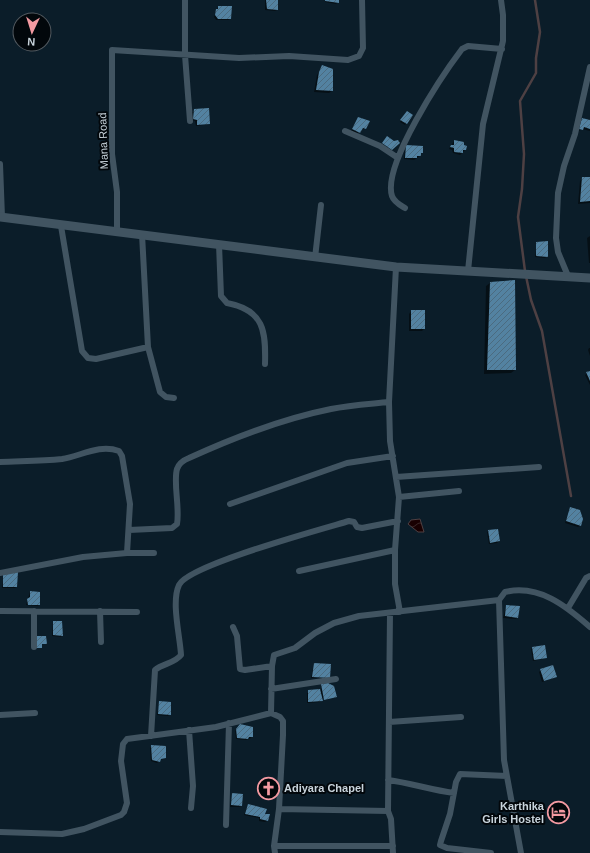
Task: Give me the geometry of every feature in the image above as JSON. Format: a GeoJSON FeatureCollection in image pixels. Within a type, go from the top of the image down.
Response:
{"type":"FeatureCollection","features":[{"type":"Feature","properties":{"kind":"main road"},"geometry":{"type":"LineString","coordinates":[[1,217],[61,226],[142,234],[315,258],[396,267],[590,278]]}},
{"type":"Feature","properties":{"kind":"street"},"geometry":{"type":"LineString","coordinates":[[185,0],[185,55],[190,121]]}},
{"type":"Feature","properties":{"kind":"street"},"geometry":{"type":"LineString","coordinates":[[185,55],[239,58],[289,56],[348,60],[359,56],[363,48],[362,0]]}},
{"type":"Feature","properties":{"kind":"street"},"geometry":{"type":"LineString","coordinates":[[468,271],[484,124],[502,49],[503,15],[501,0]]}},
{"type":"Feature","properties":{"kind":"street"},"geometry":{"type":"LineString","coordinates":[[405,208],[396,202],[391,188],[398,158],[423,109],[462,49],[468,46],[502,49]]}},
{"type":"Feature","properties":{"kind":"street","name":"Mana Road"},"geometry":{"type":"LineString","coordinates":[[117,231],[117,192],[112,154],[112,50],[185,55]]}},
{"type":"Feature","properties":{"kind":"street"},"geometry":{"type":"LineString","coordinates":[[568,276],[558,252],[557,245],[558,193],[564,166],[576,134],[590,67]]}},
{"type":"Feature","properties":{"kind":"street"},"geometry":{"type":"LineString","coordinates":[[345,131],[380,146],[398,158]]}},
{"type":"Feature","properties":{"kind":"street"},"geometry":{"type":"LineString","coordinates":[[0,164],[1,217]]}},
{"type":"Feature","properties":{"kind":"street"},"geometry":{"type":"LineString","coordinates":[[315,258],[321,205]]}},
{"type":"Feature","properties":{"kind":"street"},"geometry":{"type":"LineString","coordinates":[[61,226],[82,351],[88,358],[96,359],[148,347]]}},
{"type":"Feature","properties":{"kind":"street"},"geometry":{"type":"LineString","coordinates":[[142,234],[148,347],[160,392],[166,397],[174,398]]}},
{"type":"Feature","properties":{"kind":"street"},"geometry":{"type":"LineString","coordinates":[[219,244],[221,296],[226,303],[238,305],[260,322],[264,330],[266,340],[265,364]]}},
{"type":"Feature","properties":{"kind":"street"},"geometry":{"type":"LineString","coordinates":[[396,267],[389,402],[390,441],[399,497],[395,550],[395,584],[400,612]]}},
{"type":"Feature","properties":{"kind":"street"},"geometry":{"type":"LineString","coordinates":[[129,530],[172,528],[177,524],[179,516],[177,468],[182,462],[189,458],[243,434],[287,419],[333,408],[389,402]]}},
{"type":"Feature","properties":{"kind":"street"},"geometry":{"type":"LineString","coordinates":[[0,462],[63,459],[98,449],[111,448],[118,451],[122,456],[130,504],[127,553]]}},
{"type":"Feature","properties":{"kind":"street"},"geometry":{"type":"LineString","coordinates":[[230,504],[347,463],[393,456]]}},
{"type":"Feature","properties":{"kind":"street"},"geometry":{"type":"LineString","coordinates":[[396,477],[539,468]]}},
{"type":"Feature","properties":{"kind":"street"},"geometry":{"type":"LineString","coordinates":[[399,497],[459,491]]}},
{"type":"Feature","properties":{"kind":"street"},"geometry":{"type":"LineString","coordinates":[[151,736],[155,670],[160,665],[177,660],[181,655],[176,603],[176,592],[179,583],[189,575],[249,551],[349,521],[354,522],[357,527],[362,528],[398,521]]}},
{"type":"Feature","properties":{"kind":"street"},"geometry":{"type":"LineString","coordinates":[[299,571],[395,550]]}},
{"type":"Feature","properties":{"kind":"street"},"geometry":{"type":"LineString","coordinates":[[0,573],[83,557],[127,553],[154,553]]}},
{"type":"Feature","properties":{"kind":"street"},"geometry":{"type":"LineString","coordinates":[[568,608],[586,578],[590,576]]}},
{"type":"Feature","properties":{"kind":"street"},"geometry":{"type":"LineString","coordinates":[[521,853],[507,776],[503,740],[499,600],[505,592],[516,589],[547,596],[568,608],[590,627]]}},
{"type":"Feature","properties":{"kind":"street"},"geometry":{"type":"LineString","coordinates":[[271,713],[272,666],[274,655],[295,648],[315,633],[334,623],[359,616],[499,600]]}},
{"type":"Feature","properties":{"kind":"street"},"geometry":{"type":"LineString","coordinates":[[0,611],[137,612]]}},
{"type":"Feature","properties":{"kind":"street"},"geometry":{"type":"LineString","coordinates":[[34,611],[34,647]]}},
{"type":"Feature","properties":{"kind":"street"},"geometry":{"type":"LineString","coordinates":[[100,611],[101,642]]}},
{"type":"Feature","properties":{"kind":"street"},"geometry":{"type":"LineString","coordinates":[[274,846],[393,850],[391,819],[388,812],[390,613]]}},
{"type":"Feature","properties":{"kind":"street"},"geometry":{"type":"LineString","coordinates":[[233,628],[237,636],[240,669],[245,670],[272,666]]}},
{"type":"Feature","properties":{"kind":"street"},"geometry":{"type":"LineString","coordinates":[[271,689],[336,679]]}},
{"type":"Feature","properties":{"kind":"street"},"geometry":{"type":"LineString","coordinates":[[0,715],[35,713]]}},
{"type":"Feature","properties":{"kind":"street"},"geometry":{"type":"LineString","coordinates":[[0,832],[62,834],[84,829],[121,815],[124,812],[127,803],[121,761],[123,744],[127,739],[229,723],[271,713],[280,717],[282,721],[283,755],[279,809],[274,846],[275,853]]}},
{"type":"Feature","properties":{"kind":"street"},"geometry":{"type":"LineString","coordinates":[[389,722],[461,717]]}},
{"type":"Feature","properties":{"kind":"street"},"geometry":{"type":"LineString","coordinates":[[226,825],[229,723]]}},
{"type":"Feature","properties":{"kind":"street"},"geometry":{"type":"LineString","coordinates":[[189,730],[193,786],[191,808]]}},
{"type":"Feature","properties":{"kind":"street"},"geometry":{"type":"LineString","coordinates":[[491,853],[447,848],[440,845],[450,814],[458,777],[463,772],[507,776]]}},
{"type":"Feature","properties":{"kind":"street"},"geometry":{"type":"LineString","coordinates":[[388,780],[413,783],[437,791],[454,793]]}},
{"type":"Feature","properties":{"kind":"street"},"geometry":{"type":"LineString","coordinates":[[279,809],[388,812]]}},
{"type":"Feature","properties":{"kind":"water"},"geometry":{"type":"Polygon","coordinates":[[[420,519],[424,532],[418,532],[408,524],[411,520],[420,519]]]}},
{"type":"Feature","properties":{"kind":"building"},"geometry":{"type":"Polygon","coordinates":[[[266,0],[278,0],[278,10],[267,9],[266,0]]]}},
{"type":"Feature","properties":{"kind":"building"},"geometry":{"type":"Polygon","coordinates":[[[339,0],[339,3],[325,1],[339,0]]]}},
{"type":"Feature","properties":{"kind":"building"},"geometry":{"type":"Polygon","coordinates":[[[218,6],[232,6],[231,19],[218,19],[215,15],[218,6]]]}},
{"type":"Feature","properties":{"kind":"building"},"geometry":{"type":"Polygon","coordinates":[[[322,65],[333,69],[333,91],[316,90],[319,72],[322,65]]]}},
{"type":"Feature","properties":{"kind":"building"},"geometry":{"type":"Polygon","coordinates":[[[209,108],[210,124],[197,125],[197,120],[193,119],[194,109],[209,108]]]}},
{"type":"Feature","properties":{"kind":"building"},"geometry":{"type":"Polygon","coordinates":[[[407,111],[413,115],[407,124],[400,120],[407,111]]]}},
{"type":"Feature","properties":{"kind":"building"},"geometry":{"type":"Polygon","coordinates":[[[358,117],[370,121],[366,129],[363,128],[360,133],[352,129],[358,117]]]}},
{"type":"Feature","properties":{"kind":"building"},"geometry":{"type":"Polygon","coordinates":[[[582,118],[590,120],[590,129],[584,127],[583,130],[579,129],[582,118]]]}},
{"type":"Feature","properties":{"kind":"building"},"geometry":{"type":"Polygon","coordinates":[[[387,136],[394,141],[398,140],[400,143],[392,150],[382,143],[387,136]]]}},
{"type":"Feature","properties":{"kind":"building"},"geometry":{"type":"Polygon","coordinates":[[[454,140],[464,142],[464,145],[467,146],[466,150],[463,150],[463,153],[454,152],[454,148],[450,147],[451,145],[454,145],[454,140]]]}},
{"type":"Feature","properties":{"kind":"building"},"geometry":{"type":"Polygon","coordinates":[[[406,145],[423,146],[423,153],[421,153],[421,156],[417,156],[417,158],[405,158],[406,145]]]}},
{"type":"Feature","properties":{"kind":"building"},"geometry":{"type":"Polygon","coordinates":[[[582,177],[590,177],[590,201],[580,202],[582,177]]]}},
{"type":"Feature","properties":{"kind":"building"},"geometry":{"type":"Polygon","coordinates":[[[548,241],[548,257],[536,256],[536,242],[548,241]]]}},
{"type":"Feature","properties":{"kind":"building"},"geometry":{"type":"Polygon","coordinates":[[[515,280],[516,370],[487,370],[490,282],[515,280]]]}},
{"type":"Feature","properties":{"kind":"building"},"geometry":{"type":"Polygon","coordinates":[[[411,310],[425,310],[425,329],[411,329],[411,310]]]}},
{"type":"Feature","properties":{"kind":"building"},"geometry":{"type":"Polygon","coordinates":[[[590,371],[590,381],[586,372],[590,371]]]}},
{"type":"Feature","properties":{"kind":"building"},"geometry":{"type":"Polygon","coordinates":[[[570,507],[580,510],[583,519],[581,526],[566,521],[570,507]]]}},
{"type":"Feature","properties":{"kind":"building"},"geometry":{"type":"Polygon","coordinates":[[[498,529],[500,541],[490,543],[488,530],[498,529]]]}},
{"type":"Feature","properties":{"kind":"building"},"geometry":{"type":"Polygon","coordinates":[[[18,572],[17,587],[3,587],[3,574],[18,572]]]}},
{"type":"Feature","properties":{"kind":"building"},"geometry":{"type":"Polygon","coordinates":[[[30,591],[40,592],[40,605],[28,605],[27,599],[30,597],[30,591]]]}},
{"type":"Feature","properties":{"kind":"building"},"geometry":{"type":"Polygon","coordinates":[[[506,605],[520,606],[518,618],[505,616],[506,605]]]}},
{"type":"Feature","properties":{"kind":"building"},"geometry":{"type":"Polygon","coordinates":[[[53,621],[62,621],[63,636],[53,635],[53,621]]]}},
{"type":"Feature","properties":{"kind":"building"},"geometry":{"type":"Polygon","coordinates":[[[37,636],[46,636],[47,644],[42,644],[42,648],[36,648],[37,636]]]}},
{"type":"Feature","properties":{"kind":"building"},"geometry":{"type":"Polygon","coordinates":[[[545,645],[547,658],[534,660],[532,647],[545,645]]]}},
{"type":"Feature","properties":{"kind":"building"},"geometry":{"type":"Polygon","coordinates":[[[314,663],[331,664],[330,678],[312,677],[314,663]]]}},
{"type":"Feature","properties":{"kind":"building"},"geometry":{"type":"Polygon","coordinates":[[[553,665],[557,677],[544,681],[540,669],[553,665]]]}},
{"type":"Feature","properties":{"kind":"building"},"geometry":{"type":"Polygon","coordinates":[[[328,683],[334,686],[337,697],[324,700],[321,684],[328,683]]]}},
{"type":"Feature","properties":{"kind":"building"},"geometry":{"type":"Polygon","coordinates":[[[320,689],[323,701],[308,702],[308,690],[320,689]]]}},
{"type":"Feature","properties":{"kind":"building"},"geometry":{"type":"Polygon","coordinates":[[[159,701],[171,702],[171,715],[158,714],[159,701]]]}},
{"type":"Feature","properties":{"kind":"building"},"geometry":{"type":"Polygon","coordinates":[[[240,724],[253,727],[253,737],[249,737],[248,739],[237,738],[236,729],[240,724]]]}},
{"type":"Feature","properties":{"kind":"building"},"geometry":{"type":"Polygon","coordinates":[[[151,745],[166,746],[166,758],[161,759],[160,762],[152,760],[151,745]]]}},
{"type":"Feature","properties":{"kind":"building"},"geometry":{"type":"Polygon","coordinates":[[[261,779],[278,785],[278,794],[260,790],[261,779]]]}},
{"type":"Feature","properties":{"kind":"building"},"geometry":{"type":"Polygon","coordinates":[[[232,793],[243,794],[242,806],[231,805],[232,793]]]}},
{"type":"Feature","properties":{"kind":"building"},"geometry":{"type":"Polygon","coordinates":[[[248,804],[267,809],[265,814],[270,814],[268,821],[260,819],[260,817],[245,814],[248,804]]]}},
{"type":"Feature","properties":{"kind":"waterway"},"geometry":{"type":"LineString","coordinates":[[525,271],[518,217],[522,189],[524,154],[520,101],[536,73],[536,58],[540,32],[535,0]]}},
{"type":"Feature","properties":{"kind":"waterway"},"geometry":{"type":"LineString","coordinates":[[526,276],[531,300],[542,331],[571,496]]}},
{"type":"Feature","properties":{"kind":"place","name":"Adiyara Chapel"},"geometry":{"type":"Point","coordinates":[268,788]}},
{"type":"Feature","properties":{"kind":"place","name":"Karthika Girls Hostel"},"geometry":{"type":"Point","coordinates":[559,812]}}]}
